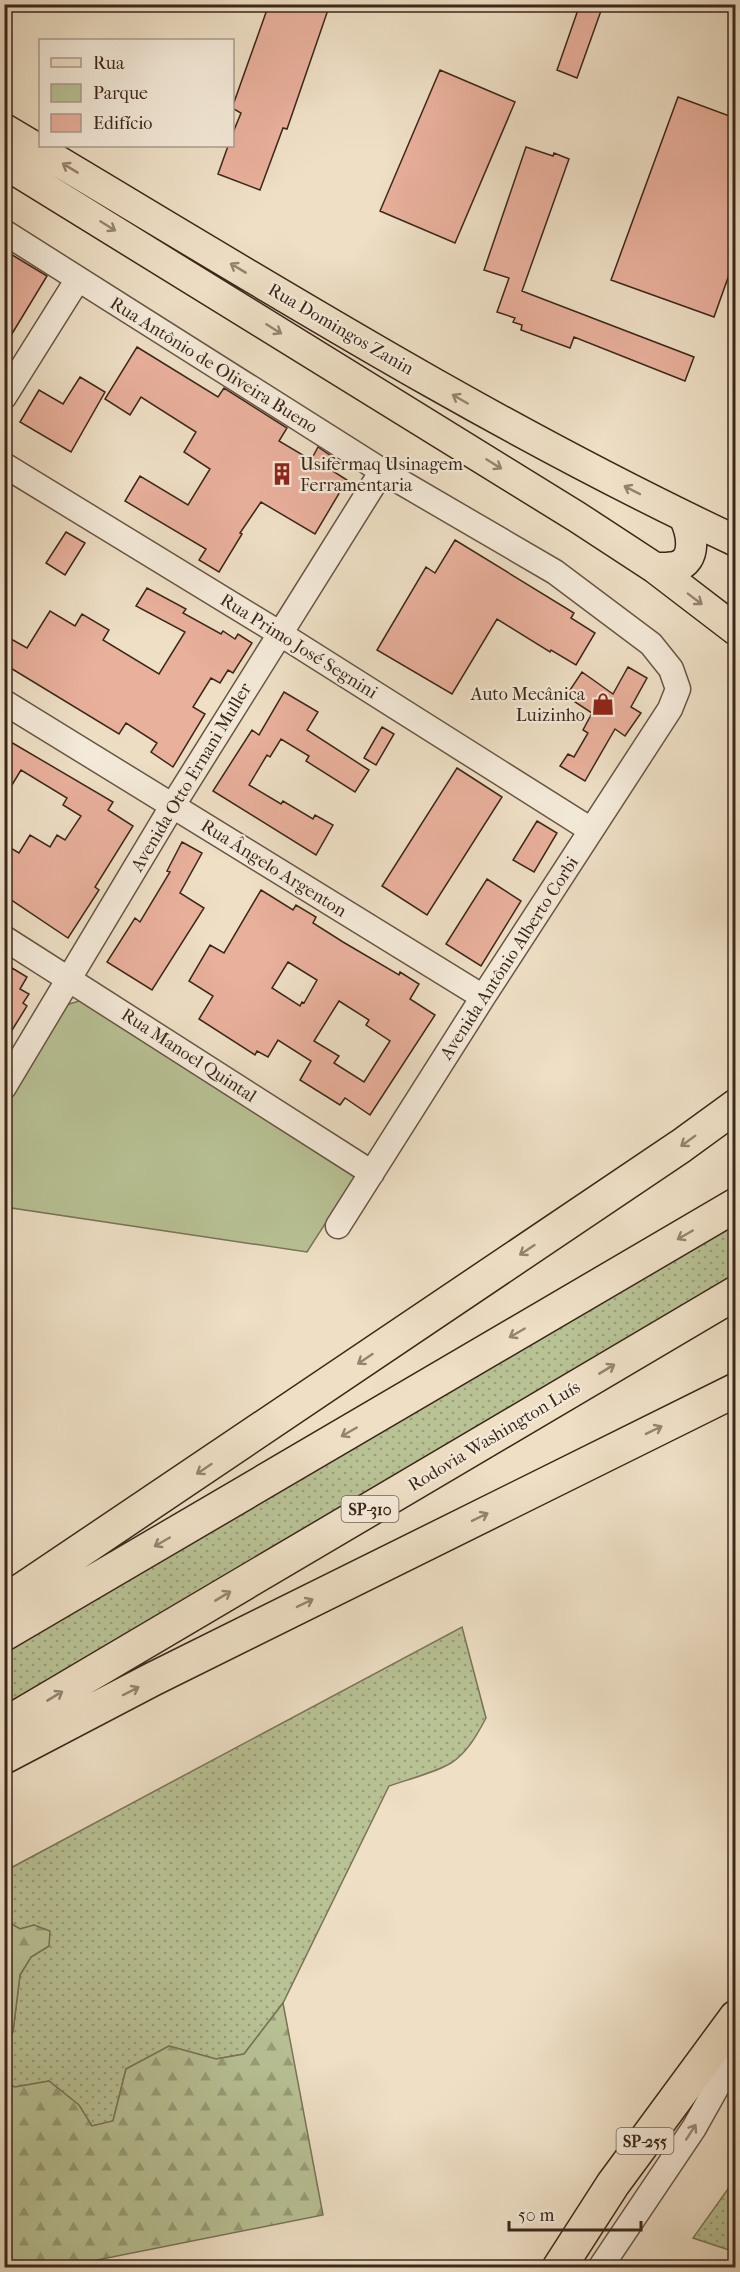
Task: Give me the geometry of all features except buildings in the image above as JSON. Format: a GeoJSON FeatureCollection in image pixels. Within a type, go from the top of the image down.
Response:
{"type":"FeatureCollection","features":[{"type":"Feature","properties":{"kind":"highway"},"geometry":{"type":"LineString","coordinates":[[4,1602],[662,1159],[735,1106]]}},
{"type":"Feature","properties":{"kind":"highway"},"geometry":{"type":"LineString","coordinates":[[4,1634],[735,1205]]}},
{"type":"Feature","properties":{"kind":"highway","name":"Rodovia Washington Luís"},"geometry":{"type":"LineString","coordinates":[[4,1725],[735,1293]]}},
{"type":"Feature","properties":{"kind":"highway"},"geometry":{"type":"LineString","coordinates":[[4,1756],[153,1679],[735,1390]]}},
{"type":"Feature","properties":{"kind":"highway","name":"SP-255"},"geometry":{"type":"LineString","coordinates":[[559,2268],[613,2184],[735,2017]]}},
{"type":"Feature","properties":{"kind":"main road","name":"Rua Domingos Zanin"},"geometry":{"type":"LineString","coordinates":[[4,129],[506,425],[735,541]]}},
{"type":"Feature","properties":{"kind":"main road","name":"Rua Domingos Zanin"},"geometry":{"type":"LineString","coordinates":[[4,163],[458,442],[655,568],[735,630]]}},
{"type":"Feature","properties":{"kind":"main road"},"geometry":{"type":"LineString","coordinates":[[655,568],[676,566],[684,561],[691,551],[692,532],[684,517]]}},
{"type":"Feature","properties":{"kind":"street","name":"Rua Antônio de Oliveira Bueno"},"geometry":{"type":"LineString","coordinates":[[4,232],[382,471],[555,572],[651,644],[671,669],[678,689]]}},
{"type":"Feature","properties":{"kind":"street"},"geometry":{"type":"LineString","coordinates":[[4,397],[78,279]]}},
{"type":"Feature","properties":{"kind":"street","name":"Rua Primo José Segnini"},"geometry":{"type":"LineString","coordinates":[[4,465],[279,633],[591,830]]}},
{"type":"Feature","properties":{"kind":"street","name":"Avenida Otto Ernani Muller"},"geometry":{"type":"LineString","coordinates":[[4,1087],[279,633],[382,471]]}},
{"type":"Feature","properties":{"kind":"street","name":"Avenida Antônio Alberto Corbi"},"geometry":{"type":"LineString","coordinates":[[339,1226],[483,997],[670,709],[678,689]]}},
{"type":"Feature","properties":{"kind":"street","name":"Rua Ângelo Argenton"},"geometry":{"type":"LineString","coordinates":[[4,702],[483,997]]}},
{"type":"Feature","properties":{"kind":"street","name":"Rua Manoel Quintal"},"geometry":{"type":"LineString","coordinates":[[4,938],[372,1173]]}},
{"type":"Feature","properties":{"kind":"street"},"geometry":{"type":"LineString","coordinates":[[600,2268],[694,2128],[735,2053]]}},
{"type":"Feature","properties":{"kind":"green space"},"geometry":{"type":"Polygon","coordinates":[[[79,1001],[86,1002],[357,1174],[307,1252],[5,1207],[5,1108],[62,1010],[66,1005],[79,1001]]]}},
{"type":"Feature","properties":{"kind":"green space"},"geometry":{"type":"Polygon","coordinates":[[[735,1216],[735,1282],[5,1712],[4,1644],[735,1216]]]}},
{"type":"Feature","properties":{"kind":"green space"},"geometry":{"type":"Polygon","coordinates":[[[462,1627],[486,1718],[467,1749],[457,1759],[430,1773],[389,1786],[283,2003],[244,2054],[216,2059],[169,2046],[126,2069],[113,2121],[92,2126],[78,2105],[49,2081],[15,2087],[5,2083],[5,2042],[13,2031],[20,1975],[31,1957],[49,1946],[34,1925],[20,1929],[5,1920],[5,1871],[462,1627]]]}},
{"type":"Feature","properties":{"kind":"green space"},"geometry":{"type":"Polygon","coordinates":[[[5,1920],[20,1929],[34,1925],[50,1931],[49,1946],[31,1957],[20,1975],[13,2032],[5,2042],[5,1920]]]}},
{"type":"Feature","properties":{"kind":"green space"},"geometry":{"type":"Polygon","coordinates":[[[283,2003],[323,2215],[62,2267],[5,2267],[5,2083],[15,2087],[49,2081],[79,2105],[92,2126],[113,2121],[126,2069],[169,2046],[216,2059],[244,2054],[283,2003]]]}},
{"type":"Feature","properties":{"kind":"green space"},"geometry":{"type":"Polygon","coordinates":[[[735,2179],[735,2252],[693,2238],[735,2179]]]}},
{"type":"Feature","properties":{"kind":"place","name":"Usifermaq Usinagem Ferramentaria"},"geometry":{"type":"Point","coordinates":[282,474]}},
{"type":"Feature","properties":{"kind":"place","name":"Auto Mecânica Luizinho"},"geometry":{"type":"Point","coordinates":[603,704]}}]}
